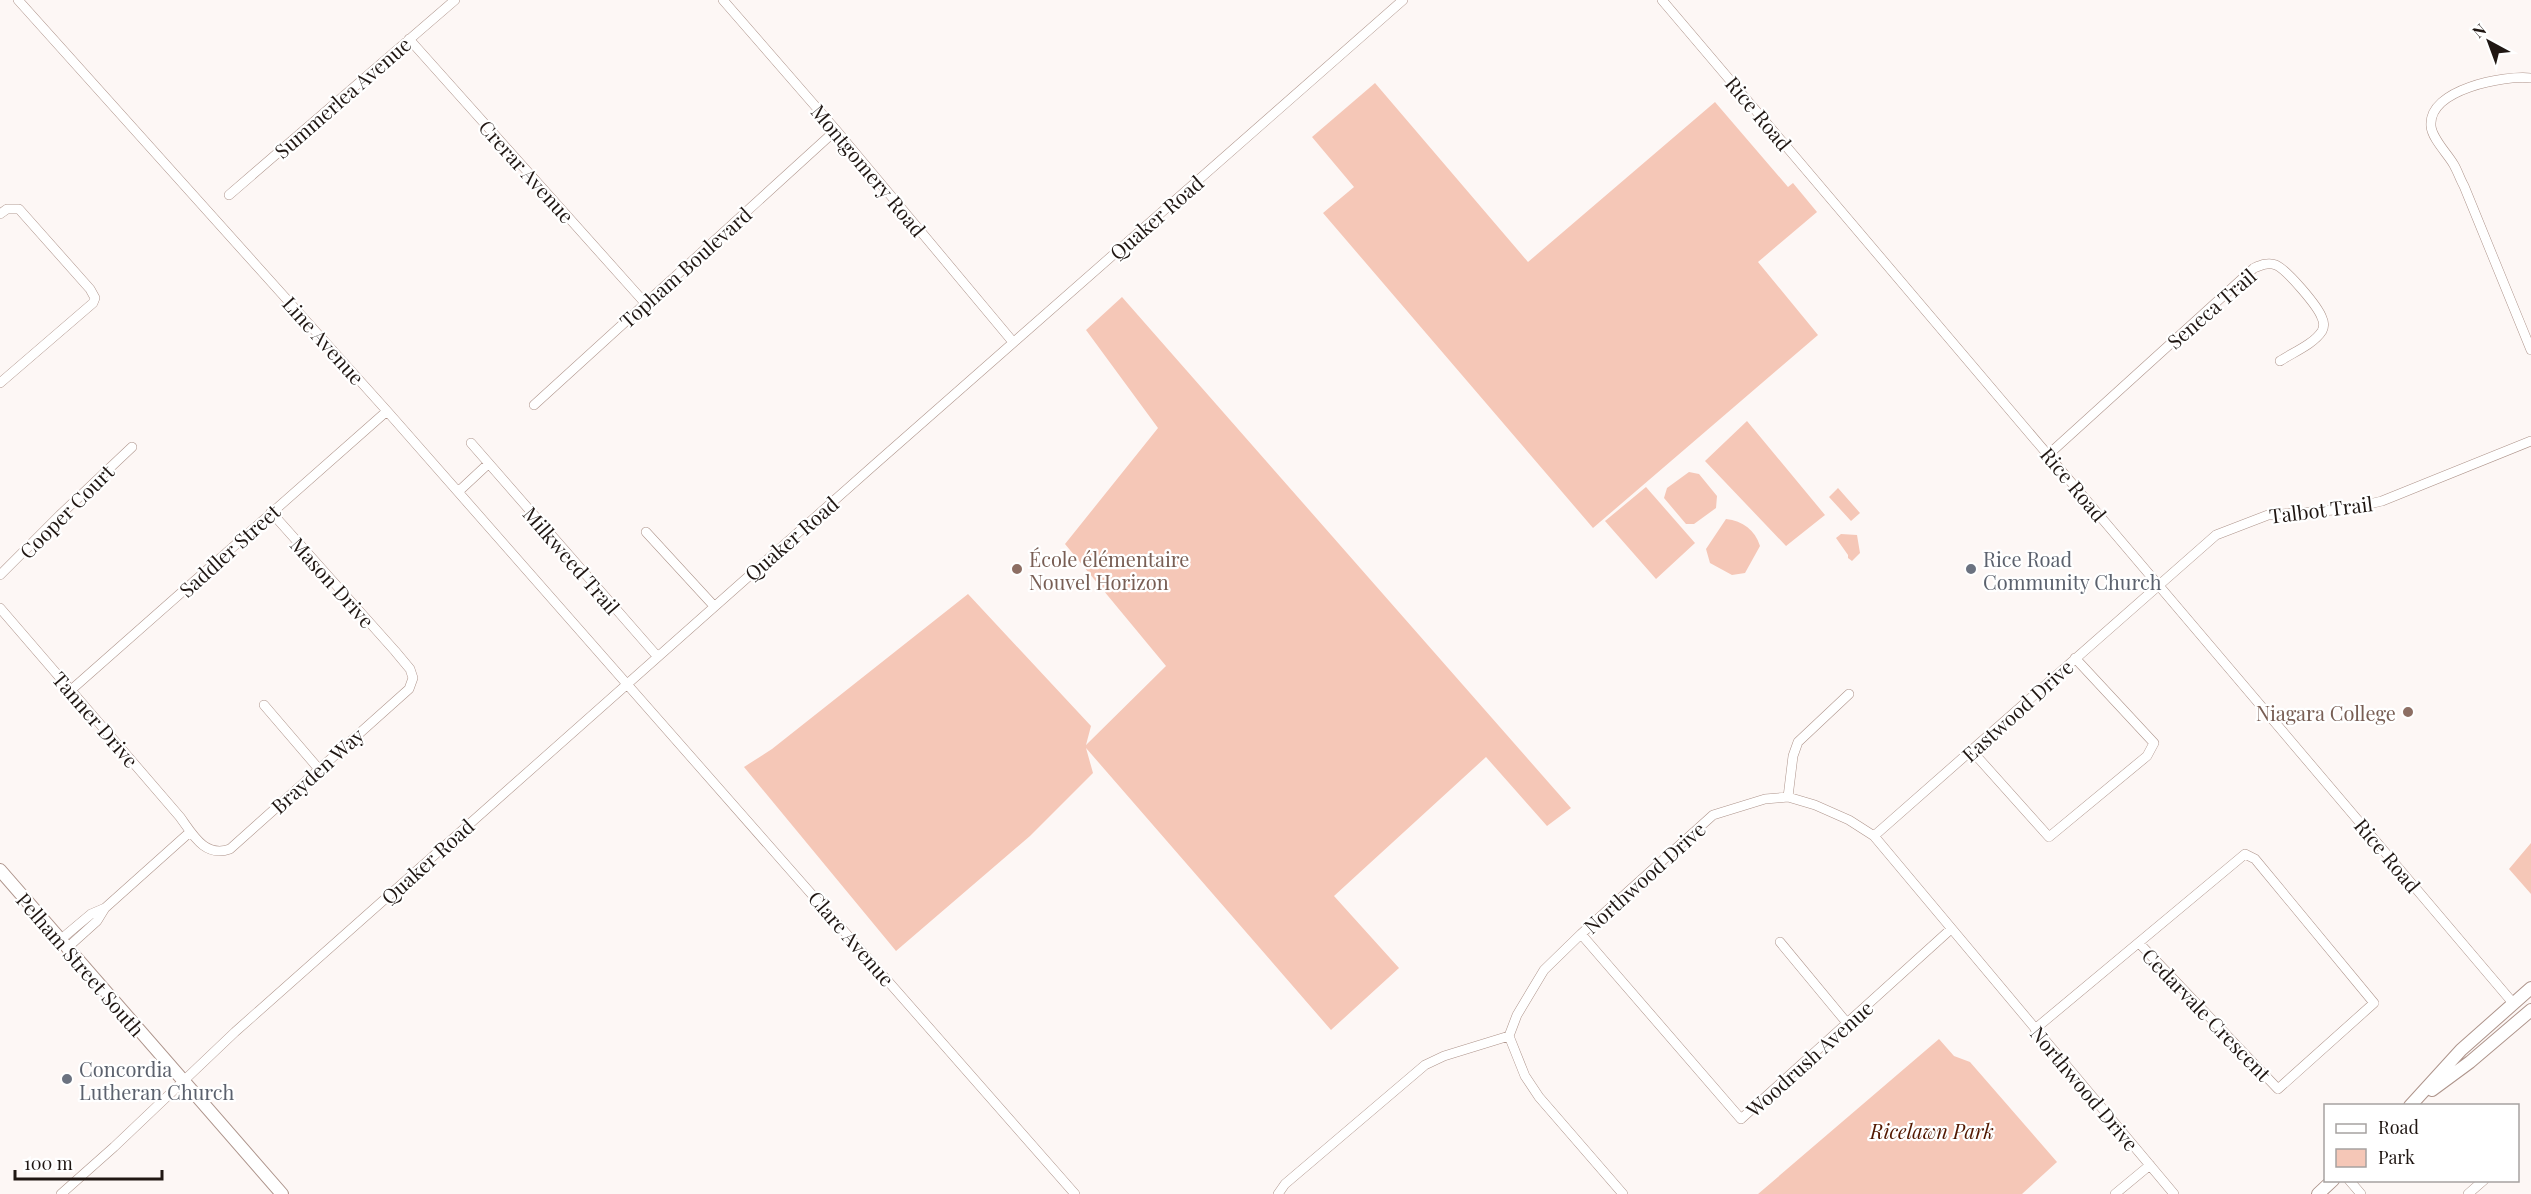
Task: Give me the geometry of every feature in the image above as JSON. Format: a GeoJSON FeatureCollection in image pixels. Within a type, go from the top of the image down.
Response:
{"type":"FeatureCollection","features":[{"type":"Feature","properties":{"kind":"main road","name":"Pelham Street South"},"geometry":{"type":"LineString","coordinates":[[0,870],[282,1194]]}},
{"type":"Feature","properties":{"kind":"main road"},"geometry":{"type":"LineString","coordinates":[[2412,1104],[2461,1050],[2531,988]]}},
{"type":"Feature","properties":{"kind":"main road","name":"Rice Road"},"geometry":{"type":"LineString","coordinates":[[2513,1004],[2529,1016]]}},
{"type":"Feature","properties":{"kind":"main road"},"geometry":{"type":"LineString","coordinates":[[2413,1104],[2529,1016]]}},
{"type":"Feature","properties":{"kind":"main road"},"geometry":{"type":"LineString","coordinates":[[2318,1194],[2331,1182]]}},
{"type":"Feature","properties":{"kind":"street","name":"Line Avenue"},"geometry":{"type":"LineString","coordinates":[[18,0],[459,491],[628,683]]}},
{"type":"Feature","properties":{"kind":"street","name":"Summerlea Avenue"},"geometry":{"type":"LineString","coordinates":[[229,195],[455,0]]}},
{"type":"Feature","properties":{"kind":"street","name":"Montgomery Road"},"geometry":{"type":"LineString","coordinates":[[723,0],[836,130],[1013,342]]}},
{"type":"Feature","properties":{"kind":"street","name":"Quaker Road"},"geometry":{"type":"LineString","coordinates":[[61,1194],[184,1082],[235,1032],[657,656],[1403,0]]}},
{"type":"Feature","properties":{"kind":"street","name":"Rice Road"},"geometry":{"type":"LineString","coordinates":[[1662,0],[2513,1004]]}},
{"type":"Feature","properties":{"kind":"street","name":"Crerar Avenue"},"geometry":{"type":"LineString","coordinates":[[409,39],[645,303]]}},
{"type":"Feature","properties":{"kind":"street"},"geometry":{"type":"LineString","coordinates":[[2531,78],[2500,78],[2472,86],[2447,100],[2434,113],[2431,129],[2454,165],[2464,186],[2531,350]]}},
{"type":"Feature","properties":{"kind":"street","name":"Topham Boulevard"},"geometry":{"type":"LineString","coordinates":[[534,405],[836,130]]}},
{"type":"Feature","properties":{"kind":"street"},"geometry":{"type":"LineString","coordinates":[[0,214],[7,209],[18,209],[90,289],[95,298],[93,303],[0,383]]}},
{"type":"Feature","properties":{"kind":"street","name":"Seneca Trail"},"geometry":{"type":"LineString","coordinates":[[2049,454],[2254,268],[2264,264],[2274,264],[2283,269],[2316,308],[2324,324],[2321,332],[2314,339],[2280,361]]}},
{"type":"Feature","properties":{"kind":"street","name":"Saddler Street"},"geometry":{"type":"LineString","coordinates":[[71,690],[387,411]]}},
{"type":"Feature","properties":{"kind":"street","name":"Talbot Trail"},"geometry":{"type":"LineString","coordinates":[[2159,585],[2216,535],[2250,520],[2277,513],[2331,511],[2374,503],[2531,441]]}},
{"type":"Feature","properties":{"kind":"street","name":"Milkweed Trail"},"geometry":{"type":"LineString","coordinates":[[471,443],[657,656]]}},
{"type":"Feature","properties":{"kind":"street","name":"Cooper Court"},"geometry":{"type":"LineString","coordinates":[[0,575],[132,447]]}},
{"type":"Feature","properties":{"kind":"street"},"geometry":{"type":"LineString","coordinates":[[459,491],[488,464]]}},
{"type":"Feature","properties":{"kind":"street","name":"Mason Drive"},"geometry":{"type":"LineString","coordinates":[[271,512],[395,651]]}},
{"type":"Feature","properties":{"kind":"street"},"geometry":{"type":"LineString","coordinates":[[646,532],[714,606]]}},
{"type":"Feature","properties":{"kind":"street","name":"Eastwood Drive"},"geometry":{"type":"LineString","coordinates":[[1874,836],[2159,585]]}},
{"type":"Feature","properties":{"kind":"street","name":"Tanner Drive"},"geometry":{"type":"LineString","coordinates":[[0,608],[180,817],[190,832]]}},
{"type":"Feature","properties":{"kind":"street","name":"Brayden Way"},"geometry":{"type":"LineString","coordinates":[[190,832],[209,850],[218,853],[230,849],[409,688],[413,678],[410,669],[395,651]]}},
{"type":"Feature","properties":{"kind":"street"},"geometry":{"type":"LineString","coordinates":[[1972,751],[2049,837],[2147,756],[2154,743],[2075,658]]}},
{"type":"Feature","properties":{"kind":"street","name":"Clare Avenue"},"geometry":{"type":"LineString","coordinates":[[628,683],[1075,1194]]}},
{"type":"Feature","properties":{"kind":"street"},"geometry":{"type":"LineString","coordinates":[[1788,797],[1792,756],[1798,742],[1850,694]]}},
{"type":"Feature","properties":{"kind":"street"},"geometry":{"type":"LineString","coordinates":[[264,705],[318,768]]}},
{"type":"Feature","properties":{"kind":"street","name":"Northwood Drive"},"geometry":{"type":"LineString","coordinates":[[1509,1036],[1517,1015],[1544,970],[1713,815],[1765,799],[1788,797],[1815,805],[1850,820],[1874,836],[2174,1194]]}},
{"type":"Feature","properties":{"kind":"street"},"geometry":{"type":"LineString","coordinates":[[64,944],[97,921],[105,908],[190,832]]}},
{"type":"Feature","properties":{"kind":"street","name":"Cedarvale Crescent"},"geometry":{"type":"LineString","coordinates":[[2035,1029],[2245,854],[2255,859],[2374,1002],[2278,1089],[2139,943]]}},
{"type":"Feature","properties":{"kind":"street","name":"Woodrush Avenue"},"geometry":{"type":"LineString","coordinates":[[1581,934],[1741,1119],[1951,929]]}},
{"type":"Feature","properties":{"kind":"street"},"geometry":{"type":"LineString","coordinates":[[1780,942],[1847,1023]]}},
{"type":"Feature","properties":{"kind":"street"},"geometry":{"type":"LineString","coordinates":[[1278,1194],[1285,1184],[1425,1065],[1444,1056],[1509,1036],[1525,1076],[1539,1097],[1623,1194]]}},
{"type":"Feature","properties":{"kind":"street"},"geometry":{"type":"LineString","coordinates":[[2115,1194],[2150,1165]]}},
{"type":"Feature","properties":{"kind":"street"},"geometry":{"type":"LineString","coordinates":[[2351,1182],[2361,1194]]}},
{"type":"Feature","properties":{"kind":"street"},"geometry":{"type":"LineString","coordinates":[[2468,1194],[2482,1182]]}},
{"type":"Feature","properties":{"kind":"green space"},"geometry":{"type":"Polygon","coordinates":[[[1375,83],[1528,262],[1715,102],[1788,187],[1793,183],[1817,212],[1758,262],[1818,335],[1593,528],[1323,213],[1354,187],[1312,137],[1375,83]]]}},
{"type":"Feature","properties":{"kind":"green space"},"geometry":{"type":"Polygon","coordinates":[[[1122,297],[1571,808],[1547,826],[1486,757],[1334,896],[1399,968],[1331,1030],[1086,748],[1093,773],[1030,836],[896,951],[744,767],[772,749],[968,594],[1091,726],[1086,745],[1166,666],[1065,544],[1158,428],[1086,330],[1122,297]]]}},
{"type":"Feature","properties":{"kind":"green space"},"geometry":{"type":"Polygon","coordinates":[[[1747,421],[1825,515],[1786,546],[1705,461],[1747,421]]]}},
{"type":"Feature","properties":{"kind":"green space"},"geometry":{"type":"Polygon","coordinates":[[[1689,472],[1699,474],[1717,496],[1716,508],[1694,524],[1686,524],[1664,498],[1667,488],[1689,472]]]}},
{"type":"Feature","properties":{"kind":"green space"},"geometry":{"type":"Polygon","coordinates":[[[1646,487],[1695,543],[1656,579],[1605,521],[1646,487]]]}},
{"type":"Feature","properties":{"kind":"green space"},"geometry":{"type":"Polygon","coordinates":[[[1838,488],[1860,513],[1851,521],[1829,497],[1838,488]]]}},
{"type":"Feature","properties":{"kind":"green space"},"geometry":{"type":"Polygon","coordinates":[[[1726,519],[1748,527],[1760,546],[1745,573],[1732,575],[1710,563],[1706,549],[1726,519]]]}},
{"type":"Feature","properties":{"kind":"green space"},"geometry":{"type":"Polygon","coordinates":[[[1841,534],[1857,535],[1860,553],[1852,561],[1836,538],[1841,534]]]}},
{"type":"Feature","properties":{"kind":"green space"},"geometry":{"type":"Polygon","coordinates":[[[2531,843],[2531,894],[2509,869],[2531,843]]]}},
{"type":"Feature","properties":{"kind":"green space","name":"Ricelawn Park"},"geometry":{"type":"Polygon","coordinates":[[[1939,1039],[1954,1056],[1970,1062],[2057,1162],[2022,1194],[1758,1194],[1939,1039]]]}},
{"type":"Feature","properties":{"kind":"place","name":"École élémentaire Nouvel Horizon"},"geometry":{"type":"Point","coordinates":[1017,569]}},
{"type":"Feature","properties":{"kind":"place","name":"Rice Road Community Church"},"geometry":{"type":"Point","coordinates":[1971,569]}},
{"type":"Feature","properties":{"kind":"place","name":"Niagara College"},"geometry":{"type":"Point","coordinates":[2408,712]}},
{"type":"Feature","properties":{"kind":"place","name":"Concordia Lutheran Church"},"geometry":{"type":"Point","coordinates":[67,1079]}}]}
